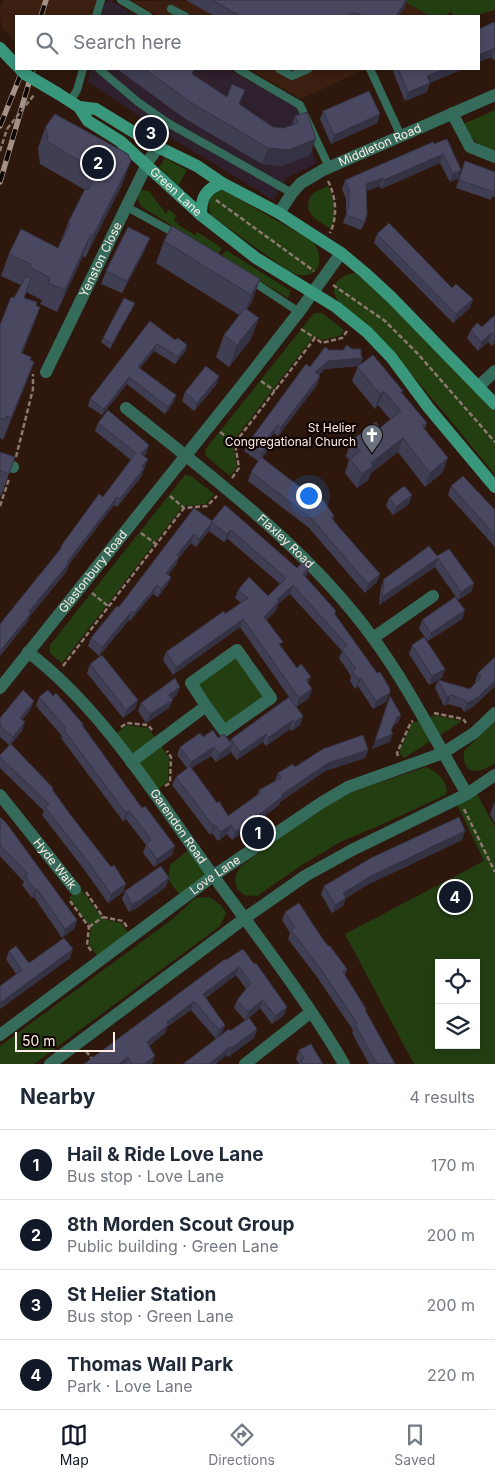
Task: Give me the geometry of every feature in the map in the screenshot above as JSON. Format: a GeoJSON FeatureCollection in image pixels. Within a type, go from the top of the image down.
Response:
{"type":"FeatureCollection","features":[{"type":"Feature","properties":{"kind":"main road"},"geometry":{"type":"LineString","coordinates":[[0,48],[15,64]]}},
{"type":"Feature","properties":{"kind":"main road"},"geometry":{"type":"LineString","coordinates":[[21,70],[74,104]]}},
{"type":"Feature","properties":{"kind":"main road","name":"Green Lane"},"geometry":{"type":"LineString","coordinates":[[74,104],[96,109],[158,147],[196,166],[222,183],[278,213],[341,253],[391,297],[495,404]]}},
{"type":"Feature","properties":{"kind":"main road","name":"Green Lane"},"geometry":{"type":"LineString","coordinates":[[74,104],[88,121],[120,141],[201,215],[256,258],[354,320],[376,340],[391,356],[428,407],[495,487]]}},
{"type":"Feature","properties":{"kind":"main road"},"geometry":{"type":"LineString","coordinates":[[201,215],[201,202],[206,193],[214,186],[222,183]]}},
{"type":"Feature","properties":{"kind":"street","name":"Middleton Road"},"geometry":{"type":"LineString","coordinates":[[278,213],[292,192],[301,183],[326,169],[495,95]]}},
{"type":"Feature","properties":{"kind":"street"},"geometry":{"type":"LineString","coordinates":[[452,114],[470,147],[495,157]]}},
{"type":"Feature","properties":{"kind":"street","name":"Yenston Close"},"geometry":{"type":"LineString","coordinates":[[46,372],[92,275],[147,165],[158,147]]}},
{"type":"Feature","properties":{"kind":"street","name":"Glastonbury Road"},"geometry":{"type":"LineString","coordinates":[[0,688],[251,374],[299,312],[341,253]]}},
{"type":"Feature","properties":{"kind":"street"},"geometry":{"type":"LineString","coordinates":[[479,386],[495,371]]}},
{"type":"Feature","properties":{"kind":"street"},"geometry":{"type":"LineString","coordinates":[[126,408],[186,456]]}},
{"type":"Feature","properties":{"kind":"street","name":"Flaxley Road"},"geometry":{"type":"LineString","coordinates":[[186,456],[262,520],[304,559],[373,638],[402,682],[443,753],[463,796]]}},
{"type":"Feature","properties":{"kind":"street"},"geometry":{"type":"LineString","coordinates":[[0,462],[13,467]]}},
{"type":"Feature","properties":{"kind":"street"},"geometry":{"type":"LineString","coordinates":[[373,638],[433,596]]}},
{"type":"Feature","properties":{"kind":"street"},"geometry":{"type":"LineString","coordinates":[[237,650],[271,698],[224,732],[206,706],[191,683],[237,650]]}},
{"type":"Feature","properties":{"kind":"street","name":"Garendon Road"},"geometry":{"type":"LineString","coordinates":[[28,652],[56,676],[91,711],[131,762],[245,918],[330,1039],[344,1064]]}},
{"type":"Feature","properties":{"kind":"street"},"geometry":{"type":"LineString","coordinates":[[131,762],[206,706]]}},
{"type":"Feature","properties":{"kind":"street","name":"Love Lane"},"geometry":{"type":"LineString","coordinates":[[0,1035],[213,876],[321,803],[348,788],[443,753],[474,733],[495,713]]}},
{"type":"Feature","properties":{"kind":"street"},"geometry":{"type":"LineString","coordinates":[[50,1064],[245,918],[305,876],[352,850],[463,796],[495,775]]}},
{"type":"Feature","properties":{"kind":"street","name":"Hyde Walk"},"geometry":{"type":"LineString","coordinates":[[0,795],[75,890]]}},
{"type":"Feature","properties":{"kind":"street"},"geometry":{"type":"LineString","coordinates":[[245,1064],[311,1012]]}},
{"type":"Feature","properties":{"kind":"lane"},"geometry":{"type":"LineString","coordinates":[[96,15],[101,0]]}},
{"type":"Feature","properties":{"kind":"lane"},"geometry":{"type":"LineString","coordinates":[[121,0],[146,15]]}},
{"type":"Feature","properties":{"kind":"lane"},"geometry":{"type":"LineString","coordinates":[[171,9],[182,15]]}},
{"type":"Feature","properties":{"kind":"lane"},"geometry":{"type":"LineString","coordinates":[[74,104],[83,70]]}},
{"type":"Feature","properties":{"kind":"lane"},"geometry":{"type":"LineString","coordinates":[[100,70],[138,102],[168,123],[292,192]]}},
{"type":"Feature","properties":{"kind":"lane"},"geometry":{"type":"LineString","coordinates":[[240,70],[300,105],[326,169]]}},
{"type":"Feature","properties":{"kind":"lane"},"geometry":{"type":"LineString","coordinates":[[281,70],[292,76],[306,70]]}},
{"type":"Feature","properties":{"kind":"lane"},"geometry":{"type":"LineString","coordinates":[[370,70],[400,136]]}},
{"type":"Feature","properties":{"kind":"lane"},"geometry":{"type":"LineString","coordinates":[[127,207],[186,240]]}},
{"type":"Feature","properties":{"kind":"lane"},"geometry":{"type":"LineString","coordinates":[[244,276],[299,312]]}},
{"type":"Feature","properties":{"kind":"path"},"geometry":{"type":"LineString","coordinates":[[0,151],[7,129],[42,85]]}},
{"type":"Feature","properties":{"kind":"path"},"geometry":{"type":"LineString","coordinates":[[326,169],[333,191],[335,206],[334,226],[326,243]]}},
{"type":"Feature","properties":{"kind":"path"},"geometry":{"type":"LineString","coordinates":[[235,443],[314,338],[322,343],[342,338],[354,320]]}},
{"type":"Feature","properties":{"kind":"path"},"geometry":{"type":"LineString","coordinates":[[0,506],[13,467],[33,389],[33,374]]}},
{"type":"Feature","properties":{"kind":"path"},"geometry":{"type":"LineString","coordinates":[[251,374],[274,391]]}},
{"type":"Feature","properties":{"kind":"path"},"geometry":{"type":"LineString","coordinates":[[160,488],[184,508],[208,506],[224,488],[239,468],[235,443],[210,425]]}},
{"type":"Feature","properties":{"kind":"path"},"geometry":{"type":"LineString","coordinates":[[56,676],[184,508]]}},
{"type":"Feature","properties":{"kind":"path"},"geometry":{"type":"LineString","coordinates":[[130,524],[156,544]]}},
{"type":"Feature","properties":{"kind":"path"},"geometry":{"type":"LineString","coordinates":[[82,584],[108,606]]}},
{"type":"Feature","properties":{"kind":"path"},"geometry":{"type":"LineString","coordinates":[[463,796],[495,872]]}},
{"type":"Feature","properties":{"kind":"path","name":"Hyde Walk"},"geometry":{"type":"LineString","coordinates":[[75,890],[81,885],[103,917]]}},
{"type":"Feature","properties":{"kind":"path"},"geometry":{"type":"LineString","coordinates":[[75,890],[66,896],[89,927],[87,945],[99,960]]}},
{"type":"Feature","properties":{"kind":"path"},"geometry":{"type":"LineString","coordinates":[[89,927],[103,917],[123,921],[134,936]]}},
{"type":"Feature","properties":{"kind":"shaded area"},"geometry":{"type":"Polygon","coordinates":[[[3,0],[96,0],[91,15],[15,15],[15,41],[1,26],[0,10],[3,0]]]}},
{"type":"Feature","properties":{"kind":"shaded area"},"geometry":{"type":"Polygon","coordinates":[[[110,0],[134,15],[100,15],[103,5],[110,0]]]}},
{"type":"Feature","properties":{"kind":"shaded area"},"geometry":{"type":"Polygon","coordinates":[[[402,0],[428,15],[156,15],[132,1],[402,0]]]}},
{"type":"Feature","properties":{"kind":"shaded area"},"geometry":{"type":"Polygon","coordinates":[[[90,70],[229,70],[298,107],[316,162],[314,165],[288,177],[273,200],[170,137],[88,82],[90,70]]]}},
{"type":"Feature","properties":{"kind":"shaded area"},"geometry":{"type":"Polygon","coordinates":[[[251,70],[363,70],[301,99],[251,70]]]}},
{"type":"Feature","properties":{"kind":"green space"},"geometry":{"type":"Polygon","coordinates":[[[402,0],[495,0],[495,10],[477,15],[453,15],[451,11],[447,15],[428,15],[402,0]]]}},
{"type":"Feature","properties":{"kind":"green space"},"geometry":{"type":"Polygon","coordinates":[[[495,110],[495,153],[476,142],[463,124],[495,110]]]}},
{"type":"Feature","properties":{"kind":"green space"},"geometry":{"type":"Polygon","coordinates":[[[165,158],[187,170],[178,186],[159,167],[165,158]]]}},
{"type":"Feature","properties":{"kind":"green space"},"geometry":{"type":"Polygon","coordinates":[[[328,186],[334,208],[334,219],[331,229],[314,218],[308,209],[309,199],[313,193],[328,186]]]}},
{"type":"Feature","properties":{"kind":"green space"},"geometry":{"type":"Polygon","coordinates":[[[142,190],[149,191],[166,214],[169,209],[176,216],[174,220],[180,226],[195,235],[197,232],[222,248],[218,254],[142,207],[138,198],[142,190]]]}},
{"type":"Feature","properties":{"kind":"green space"},"geometry":{"type":"Polygon","coordinates":[[[223,190],[312,241],[319,253],[319,265],[316,270],[306,275],[299,275],[287,270],[212,216],[209,204],[212,193],[223,190]]]}},
{"type":"Feature","properties":{"kind":"green space"},"geometry":{"type":"Polygon","coordinates":[[[226,250],[291,291],[288,298],[221,257],[226,250]]]}},
{"type":"Feature","properties":{"kind":"green space"},"geometry":{"type":"Polygon","coordinates":[[[355,273],[387,300],[495,412],[495,475],[374,331],[337,300],[334,290],[336,283],[343,277],[355,273]]]}},
{"type":"Feature","properties":{"kind":"green space"},"geometry":{"type":"Polygon","coordinates":[[[314,313],[322,313],[344,330],[340,336],[322,340],[314,336],[234,440],[237,467],[230,476],[206,456],[205,450],[314,313]]]}},
{"type":"Feature","properties":{"kind":"green space"},"geometry":{"type":"Polygon","coordinates":[[[185,475],[191,476],[214,494],[206,504],[183,506],[62,663],[50,653],[50,645],[185,475]]]}},
{"type":"Feature","properties":{"kind":"green space"},"geometry":{"type":"Polygon","coordinates":[[[236,655],[267,698],[225,727],[195,683],[236,655]]]}},
{"type":"Feature","properties":{"kind":"green space"},"geometry":{"type":"Polygon","coordinates":[[[435,715],[462,721],[404,758],[399,752],[412,723],[435,715]]]}},
{"type":"Feature","properties":{"kind":"green space"},"geometry":{"type":"Polygon","coordinates":[[[495,721],[495,763],[478,771],[469,769],[464,759],[464,751],[495,721]]]}},
{"type":"Feature","properties":{"kind":"green space"},"geometry":{"type":"Polygon","coordinates":[[[127,725],[148,728],[169,757],[168,782],[155,791],[113,736],[127,725]]]}},
{"type":"Feature","properties":{"kind":"green space"},"geometry":{"type":"Polygon","coordinates":[[[426,767],[443,779],[447,791],[445,795],[340,842],[257,896],[244,895],[237,889],[235,878],[240,867],[271,843],[348,793],[426,767]]]}},
{"type":"Feature","properties":{"kind":"green space"},"geometry":{"type":"Polygon","coordinates":[[[476,792],[495,827],[495,1064],[414,1064],[345,934],[484,861],[457,804],[476,792]]]}},
{"type":"Feature","properties":{"kind":"green space"},"geometry":{"type":"Polygon","coordinates":[[[190,849],[212,878],[183,900],[168,879],[170,865],[190,849]]]}},
{"type":"Feature","properties":{"kind":"green space"},"geometry":{"type":"Polygon","coordinates":[[[80,888],[103,919],[121,923],[132,938],[101,961],[89,945],[91,928],[69,897],[80,888]]]}},
{"type":"Feature","properties":{"kind":"green space"},"geometry":{"type":"Polygon","coordinates":[[[209,897],[221,905],[226,913],[220,926],[34,1064],[0,1064],[0,1046],[174,918],[195,898],[209,897]]]}},
{"type":"Feature","properties":{"kind":"building"},"geometry":{"type":"Polygon","coordinates":[[[212,0],[406,0],[397,15],[361,15],[354,13],[349,15],[238,15],[212,0]]]}},
{"type":"Feature","properties":{"kind":"building"},"geometry":{"type":"Polygon","coordinates":[[[494,22],[495,48],[480,55],[480,29],[494,22]]]}},
{"type":"Feature","properties":{"kind":"building"},"geometry":{"type":"Polygon","coordinates":[[[146,70],[194,70],[192,74],[227,97],[232,84],[245,90],[239,104],[273,127],[284,128],[298,123],[295,116],[307,112],[316,139],[288,150],[268,148],[190,102],[146,70]]]}},
{"type":"Feature","properties":{"kind":"building"},"geometry":{"type":"Polygon","coordinates":[[[398,70],[442,70],[427,76],[430,83],[408,92],[398,70]]]}},
{"type":"Feature","properties":{"kind":"building"},"geometry":{"type":"Polygon","coordinates":[[[369,91],[380,114],[334,135],[323,111],[369,91]]]}},
{"type":"Feature","properties":{"kind":"building"},"geometry":{"type":"Polygon","coordinates":[[[55,114],[128,154],[131,161],[93,236],[91,234],[65,290],[48,283],[50,278],[30,267],[31,264],[9,254],[21,229],[58,248],[85,189],[88,190],[97,171],[48,142],[46,126],[55,114]]]}},
{"type":"Feature","properties":{"kind":"building"},"geometry":{"type":"Polygon","coordinates":[[[447,139],[461,170],[453,174],[443,154],[384,180],[383,178],[366,184],[367,213],[365,222],[346,215],[349,205],[349,190],[345,180],[433,142],[434,144],[447,139]]]}},
{"type":"Feature","properties":{"kind":"building"},"geometry":{"type":"Polygon","coordinates":[[[465,161],[495,172],[494,192],[459,180],[465,161]]]}},
{"type":"Feature","properties":{"kind":"building"},"geometry":{"type":"Polygon","coordinates":[[[389,223],[452,288],[456,284],[473,299],[456,314],[377,234],[389,223]]]}},
{"type":"Feature","properties":{"kind":"building"},"geometry":{"type":"Polygon","coordinates":[[[172,226],[260,279],[251,295],[164,241],[172,226]]]}},
{"type":"Feature","properties":{"kind":"building"},"geometry":{"type":"Polygon","coordinates":[[[128,227],[150,238],[127,281],[106,271],[128,227]]]}},
{"type":"Feature","properties":{"kind":"building"},"geometry":{"type":"Polygon","coordinates":[[[26,276],[31,278],[24,298],[37,302],[36,306],[40,307],[21,353],[31,357],[30,360],[34,362],[11,418],[6,416],[6,420],[0,418],[0,325],[11,297],[14,298],[26,276]]]}},
{"type":"Feature","properties":{"kind":"building"},"geometry":{"type":"Polygon","coordinates":[[[124,298],[135,303],[112,344],[103,338],[124,298]]]}},
{"type":"Feature","properties":{"kind":"building"},"geometry":{"type":"Polygon","coordinates":[[[245,308],[259,318],[237,345],[224,335],[245,308]]]}},
{"type":"Feature","properties":{"kind":"building"},"geometry":{"type":"Polygon","coordinates":[[[495,315],[495,337],[492,333],[481,342],[471,330],[477,323],[482,327],[495,315]]]}},
{"type":"Feature","properties":{"kind":"building"},"geometry":{"type":"Polygon","coordinates":[[[150,321],[175,340],[178,338],[187,345],[178,357],[157,344],[138,367],[176,395],[168,407],[129,377],[104,409],[90,399],[150,321]]]}},
{"type":"Feature","properties":{"kind":"building"},"geometry":{"type":"Polygon","coordinates":[[[347,345],[352,349],[361,349],[361,356],[363,358],[328,361],[315,372],[320,376],[281,427],[277,425],[266,441],[269,444],[262,453],[248,443],[306,364],[310,367],[325,347],[329,350],[343,350],[347,345]]]}},
{"type":"Feature","properties":{"kind":"building"},"geometry":{"type":"Polygon","coordinates":[[[373,355],[427,423],[422,426],[448,458],[430,473],[403,438],[371,463],[373,466],[362,474],[350,459],[360,451],[351,441],[376,422],[380,428],[401,411],[384,391],[380,394],[357,367],[373,355]]]}},
{"type":"Feature","properties":{"kind":"building"},"geometry":{"type":"Polygon","coordinates":[[[206,366],[219,376],[197,403],[185,392],[206,366]]]}},
{"type":"Feature","properties":{"kind":"building"},"geometry":{"type":"Polygon","coordinates":[[[108,410],[149,445],[141,454],[148,459],[142,466],[144,468],[120,499],[117,497],[67,562],[69,563],[29,611],[31,613],[0,651],[0,624],[62,547],[99,494],[103,497],[136,453],[98,423],[108,410]]]}},
{"type":"Feature","properties":{"kind":"building"},"geometry":{"type":"Polygon","coordinates":[[[0,452],[15,457],[9,474],[0,470],[0,452]]]}},
{"type":"Feature","properties":{"kind":"building"},"geometry":{"type":"Polygon","coordinates":[[[261,457],[313,497],[315,495],[324,501],[334,516],[331,518],[380,574],[368,584],[312,519],[251,472],[261,457]]]}},
{"type":"Feature","properties":{"kind":"building"},"geometry":{"type":"Polygon","coordinates":[[[463,476],[495,510],[495,535],[451,486],[463,476]]]}},
{"type":"Feature","properties":{"kind":"building"},"geometry":{"type":"Polygon","coordinates":[[[404,486],[412,495],[396,507],[389,498],[404,486]]]}},
{"type":"Feature","properties":{"kind":"building"},"geometry":{"type":"Polygon","coordinates":[[[225,505],[297,568],[304,561],[310,566],[303,574],[336,611],[334,613],[377,673],[380,672],[390,689],[390,693],[376,701],[361,678],[358,680],[353,672],[356,669],[342,650],[347,645],[293,585],[277,600],[279,601],[264,617],[283,642],[279,644],[297,668],[301,664],[311,677],[306,680],[312,689],[299,698],[243,619],[176,667],[166,652],[224,611],[225,614],[248,598],[238,590],[249,577],[268,596],[286,578],[231,530],[227,534],[212,522],[199,539],[194,534],[177,555],[179,557],[166,573],[171,577],[161,589],[157,585],[102,647],[91,638],[117,606],[119,607],[194,508],[212,521],[225,505]]]}},
{"type":"Feature","properties":{"kind":"building"},"geometry":{"type":"Polygon","coordinates":[[[429,546],[437,556],[449,549],[474,583],[461,592],[438,558],[382,597],[384,579],[429,546]]]}},
{"type":"Feature","properties":{"kind":"building"},"geometry":{"type":"Polygon","coordinates":[[[455,597],[465,610],[431,633],[422,620],[455,597]]]}},
{"type":"Feature","properties":{"kind":"building"},"geometry":{"type":"Polygon","coordinates":[[[424,637],[445,669],[432,676],[412,645],[424,637]]]}},
{"type":"Feature","properties":{"kind":"building"},"geometry":{"type":"Polygon","coordinates":[[[102,655],[138,700],[126,710],[90,664],[102,655]]]}},
{"type":"Feature","properties":{"kind":"building"},"geometry":{"type":"Polygon","coordinates":[[[495,657],[495,680],[477,698],[467,703],[465,700],[451,695],[447,697],[438,680],[470,689],[481,677],[478,673],[495,657]]]}},
{"type":"Feature","properties":{"kind":"building"},"geometry":{"type":"Polygon","coordinates":[[[175,678],[180,687],[169,695],[173,700],[150,714],[141,703],[175,678]]]}},
{"type":"Feature","properties":{"kind":"building"},"geometry":{"type":"Polygon","coordinates":[[[23,690],[34,701],[20,718],[25,722],[13,737],[0,726],[0,718],[23,690]]]}},
{"type":"Feature","properties":{"kind":"building"},"geometry":{"type":"Polygon","coordinates":[[[48,690],[53,696],[56,693],[83,724],[142,808],[145,806],[175,846],[157,859],[146,844],[151,840],[129,810],[126,813],[64,730],[66,728],[39,697],[48,690]]]}},
{"type":"Feature","properties":{"kind":"building"},"geometry":{"type":"Polygon","coordinates":[[[390,696],[401,715],[397,717],[391,731],[393,734],[375,741],[390,696]]]}},
{"type":"Feature","properties":{"kind":"building"},"geometry":{"type":"Polygon","coordinates":[[[289,697],[303,716],[295,722],[293,720],[269,737],[266,734],[240,752],[231,739],[289,697]]]}},
{"type":"Feature","properties":{"kind":"building"},"geometry":{"type":"Polygon","coordinates":[[[213,730],[218,738],[224,734],[232,745],[219,754],[214,747],[191,762],[180,747],[200,733],[203,737],[213,730]]]}},
{"type":"Feature","properties":{"kind":"building"},"geometry":{"type":"Polygon","coordinates":[[[363,735],[368,750],[328,763],[281,795],[282,797],[236,832],[231,825],[221,832],[215,825],[213,826],[176,777],[190,766],[217,803],[219,801],[228,816],[260,793],[259,790],[281,778],[278,773],[293,764],[295,767],[323,749],[363,735]]]}},
{"type":"Feature","properties":{"kind":"building"},"geometry":{"type":"Polygon","coordinates":[[[11,744],[53,788],[69,813],[111,867],[114,865],[126,884],[111,894],[45,807],[49,804],[0,757],[11,744]]]}},
{"type":"Feature","properties":{"kind":"building"},"geometry":{"type":"Polygon","coordinates":[[[0,817],[77,920],[65,929],[37,889],[35,890],[25,876],[28,874],[0,845],[0,817]]]}},
{"type":"Feature","properties":{"kind":"building"},"geometry":{"type":"Polygon","coordinates":[[[459,817],[465,831],[371,876],[343,893],[346,898],[335,905],[324,886],[371,858],[459,817]]]}},
{"type":"Feature","properties":{"kind":"building"},"geometry":{"type":"Polygon","coordinates":[[[161,866],[169,878],[132,904],[125,891],[161,866]]]}},
{"type":"Feature","properties":{"kind":"building"},"geometry":{"type":"Polygon","coordinates":[[[299,903],[322,938],[347,969],[343,972],[366,1009],[395,1064],[377,1064],[355,1024],[357,1023],[320,968],[291,930],[295,927],[285,912],[299,903]]]}},
{"type":"Feature","properties":{"kind":"building"},"geometry":{"type":"Polygon","coordinates":[[[64,938],[73,949],[0,1003],[0,986],[22,970],[9,951],[16,946],[29,963],[64,938]]]}},
{"type":"Feature","properties":{"kind":"building"},"geometry":{"type":"Polygon","coordinates":[[[243,949],[254,964],[256,963],[287,1007],[275,1016],[263,1000],[248,1012],[237,1000],[251,983],[239,967],[203,994],[225,1025],[219,1030],[194,1001],[167,1022],[168,1025],[147,1042],[155,1056],[144,1064],[132,1064],[128,1057],[119,1064],[84,1064],[225,959],[243,949]]]}},
{"type":"Feature","properties":{"kind":"building"},"geometry":{"type":"Polygon","coordinates":[[[249,1018],[257,1029],[209,1064],[183,1064],[229,1029],[230,1031],[249,1018]]]}},
{"type":"Feature","properties":{"kind":"building"},"geometry":{"type":"Polygon","coordinates":[[[311,1044],[323,1064],[303,1064],[301,1060],[304,1058],[299,1050],[311,1044]]]}},
{"type":"Feature","properties":{"kind":"railway"},"geometry":{"type":"LineString","coordinates":[[41,15],[46,0]]}},
{"type":"Feature","properties":{"kind":"railway"},"geometry":{"type":"LineString","coordinates":[[0,126],[23,70]]}},
{"type":"Feature","properties":{"kind":"railway"},"geometry":{"type":"LineString","coordinates":[[0,182],[33,70]]}},
{"type":"Feature","properties":{"kind":"place","name":"St Helier Station"},"geometry":{"type":"Point","coordinates":[151,133]}},
{"type":"Feature","properties":{"kind":"place","name":"8th Morden Scout Group"},"geometry":{"type":"Point","coordinates":[98,163]}},
{"type":"Feature","properties":{"kind":"place","name":"St Helier Congregational Church"},"geometry":{"type":"Point","coordinates":[372,454]}},
{"type":"Feature","properties":{"kind":"place","name":"Hail & Ride Love Lane"},"geometry":{"type":"Point","coordinates":[258,833]}},
{"type":"Feature","properties":{"kind":"place","name":"Thomas Wall Park"},"geometry":{"type":"Point","coordinates":[455,897]}}]}
